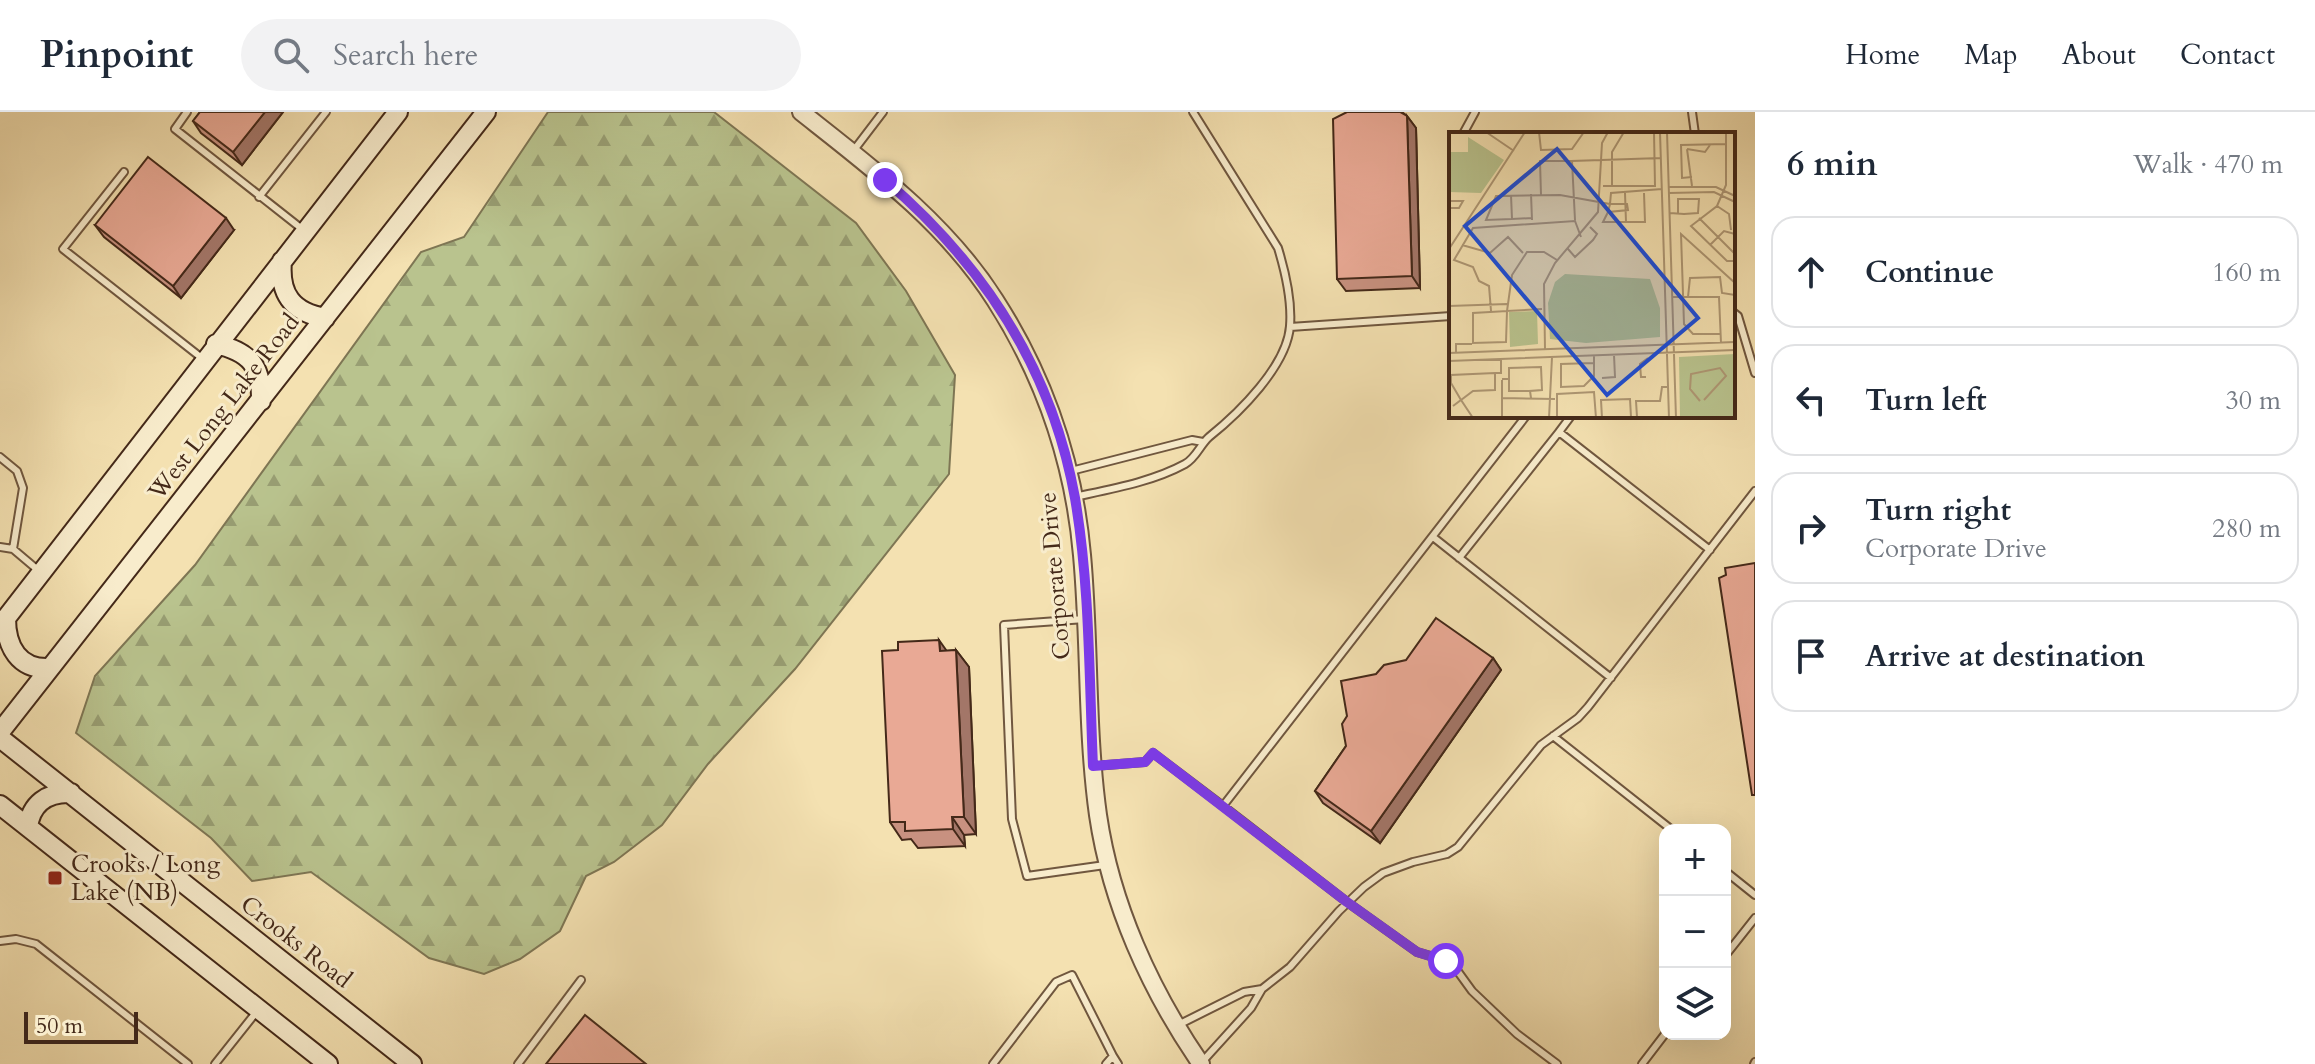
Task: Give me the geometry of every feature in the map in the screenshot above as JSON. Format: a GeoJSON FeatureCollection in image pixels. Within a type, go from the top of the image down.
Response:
{"type":"FeatureCollection","features":[{"type":"Feature","properties":{"kind":"main road","name":"West Long Lake Road"},"geometry":{"type":"LineString","coordinates":[[3,622],[398,112]]}},
{"type":"Feature","properties":{"kind":"main road","name":"West Long Lake Road"},"geometry":{"type":"LineString","coordinates":[[0,735],[486,112]]}},
{"type":"Feature","properties":{"kind":"main road"},"geometry":{"type":"LineString","coordinates":[[282,261],[281,277],[289,301],[306,313],[325,318]]}},
{"type":"Feature","properties":{"kind":"main road"},"geometry":{"type":"LineString","coordinates":[[216,344],[238,350],[254,364],[261,385],[261,401]]}},
{"type":"Feature","properties":{"kind":"main road"},"geometry":{"type":"LineString","coordinates":[[3,622],[16,655],[32,666],[50,668]]}},
{"type":"Feature","properties":{"kind":"main road","name":"Crooks Road"},"geometry":{"type":"LineString","coordinates":[[0,735],[412,1064]]}},
{"type":"Feature","properties":{"kind":"main road"},"geometry":{"type":"LineString","coordinates":[[28,827],[32,811],[43,799],[52,794],[71,793]]}},
{"type":"Feature","properties":{"kind":"main road"},"geometry":{"type":"LineString","coordinates":[[0,805],[328,1064]]}},
{"type":"Feature","properties":{"kind":"street","name":"Corporate Drive"},"geometry":{"type":"LineString","coordinates":[[801,112],[926,216],[993,297],[1031,364],[1053,417],[1074,497],[1082,556],[1093,766],[1098,816],[1108,864],[1132,938],[1160,997],[1200,1064]]}},
{"type":"Feature","properties":{"kind":"lane"},"geometry":{"type":"LineString","coordinates":[[187,112],[175,129],[305,232]]}},
{"type":"Feature","properties":{"kind":"lane"},"geometry":{"type":"LineString","coordinates":[[259,197],[326,112]]}},
{"type":"Feature","properties":{"kind":"lane"},"geometry":{"type":"LineString","coordinates":[[852,153],[883,112]]}},
{"type":"Feature","properties":{"kind":"lane"},"geometry":{"type":"LineString","coordinates":[[1074,497],[1171,471],[1189,462],[1203,442],[1232,419],[1260,390],[1281,353],[1290,327],[1283,263],[1278,248],[1193,112]]}},
{"type":"Feature","properties":{"kind":"lane"},"geometry":{"type":"LineString","coordinates":[[1464,132],[1475,112]]}},
{"type":"Feature","properties":{"kind":"lane"},"geometry":{"type":"LineString","coordinates":[[1692,112],[1695,132]]}},
{"type":"Feature","properties":{"kind":"lane"},"geometry":{"type":"LineString","coordinates":[[124,172],[63,249],[205,360]]}},
{"type":"Feature","properties":{"kind":"lane"},"geometry":{"type":"LineString","coordinates":[[1735,314],[1755,373]]}},
{"type":"Feature","properties":{"kind":"lane"},"geometry":{"type":"LineString","coordinates":[[1290,327],[1449,316]]}},
{"type":"Feature","properties":{"kind":"lane"},"geometry":{"type":"LineString","coordinates":[[1223,806],[1524,418]]}},
{"type":"Feature","properties":{"kind":"lane"},"geometry":{"type":"LineString","coordinates":[[1459,558],[1570,418]]}},
{"type":"Feature","properties":{"kind":"lane"},"geometry":{"type":"LineString","coordinates":[[1559,432],[1710,550]]}},
{"type":"Feature","properties":{"kind":"lane"},"geometry":{"type":"LineString","coordinates":[[1069,471],[1192,440],[1203,442]]}},
{"type":"Feature","properties":{"kind":"lane"},"geometry":{"type":"LineString","coordinates":[[0,457],[17,471],[23,488],[13,549]]}},
{"type":"Feature","properties":{"kind":"lane"},"geometry":{"type":"LineString","coordinates":[[1200,1064],[1251,1008],[1262,989],[1290,967],[1347,902],[1383,873],[1447,854],[1458,847],[1541,745],[1578,718],[1755,491]]}},
{"type":"Feature","properties":{"kind":"lane"},"geometry":{"type":"LineString","coordinates":[[1433,537],[1611,678]]}},
{"type":"Feature","properties":{"kind":"lane"},"geometry":{"type":"LineString","coordinates":[[0,547],[13,549],[42,573]]}},
{"type":"Feature","properties":{"kind":"lane"},"geometry":{"type":"LineString","coordinates":[[1086,619],[1004,625],[1012,819],[1027,876],[1108,864]]}},
{"type":"Feature","properties":{"kind":"lane"},"geometry":{"type":"LineString","coordinates":[[1553,736],[1664,824]]}},
{"type":"Feature","properties":{"kind":"lane"},"geometry":{"type":"LineString","coordinates":[[1093,766],[1145,762],[1153,753],[1417,952],[1451,962],[1472,991],[1517,1034],[1557,1064]]}},
{"type":"Feature","properties":{"kind":"lane"},"geometry":{"type":"LineString","coordinates":[[1731,876],[1755,895]]}},
{"type":"Feature","properties":{"kind":"lane"},"geometry":{"type":"LineString","coordinates":[[1731,948],[1755,918]]}},
{"type":"Feature","properties":{"kind":"lane"},"geometry":{"type":"LineString","coordinates":[[0,941],[16,939],[36,944],[188,1064]]}},
{"type":"Feature","properties":{"kind":"lane"},"geometry":{"type":"LineString","coordinates":[[993,1064],[1056,982],[1072,975],[1118,1064]]}},
{"type":"Feature","properties":{"kind":"lane"},"geometry":{"type":"LineString","coordinates":[[518,1064],[581,980]]}},
{"type":"Feature","properties":{"kind":"lane"},"geometry":{"type":"LineString","coordinates":[[1176,1026],[1244,992],[1262,989]]}},
{"type":"Feature","properties":{"kind":"lane"},"geometry":{"type":"LineString","coordinates":[[215,1064],[259,1009]]}},
{"type":"Feature","properties":{"kind":"lane"},"geometry":{"type":"LineString","coordinates":[[1642,1064],[1660,1040]]}},
{"type":"Feature","properties":{"kind":"lane"},"geometry":{"type":"LineString","coordinates":[[1106,1064],[1113,1056]]}},
{"type":"Feature","properties":{"kind":"green space"},"geometry":{"type":"Polygon","coordinates":[[[548,112],[714,112],[856,223],[906,291],[955,375],[949,474],[795,669],[708,764],[662,825],[614,862],[586,876],[560,931],[520,959],[484,974],[429,958],[311,872],[252,881],[211,838],[76,733],[95,676],[195,565],[421,252],[464,237],[548,112]]]}},
{"type":"Feature","properties":{"kind":"building"},"geometry":{"type":"Polygon","coordinates":[[[200,112],[265,112],[233,152],[193,121],[200,112]]]}},
{"type":"Feature","properties":{"kind":"building"},"geometry":{"type":"Polygon","coordinates":[[[1347,112],[1400,112],[1407,116],[1412,276],[1337,279],[1333,119],[1347,112]]]}},
{"type":"Feature","properties":{"kind":"building"},"geometry":{"type":"Polygon","coordinates":[[[148,157],[226,218],[173,286],[95,225],[148,157]]]}},
{"type":"Feature","properties":{"kind":"building"},"geometry":{"type":"Polygon","coordinates":[[[1755,563],[1755,795],[1752,795],[1719,578],[1726,575],[1725,568],[1755,563]]]}},
{"type":"Feature","properties":{"kind":"building"},"geometry":{"type":"Polygon","coordinates":[[[1436,618],[1493,658],[1371,831],[1315,791],[1346,746],[1342,724],[1347,716],[1341,681],[1376,674],[1384,665],[1406,660],[1436,618]]]}},
{"type":"Feature","properties":{"kind":"building"},"geometry":{"type":"Polygon","coordinates":[[[939,640],[940,651],[956,650],[964,817],[952,817],[953,829],[905,831],[905,822],[890,822],[882,651],[898,650],[898,642],[939,640]]]}},
{"type":"Feature","properties":{"kind":"building"},"geometry":{"type":"Polygon","coordinates":[[[585,1015],[646,1064],[546,1064],[585,1015]]]}},
{"type":"Feature","properties":{"kind":"place","name":"Crooks / Long Lake (NB)"},"geometry":{"type":"Point","coordinates":[55,878]}},
{"type":"Feature","properties":{"kind":"route"},"geometry":{"type":"LineString","coordinates":[[885,180],[946,237],[993,297],[1031,364],[1053,417],[1074,497],[1082,556],[1093,766],[1145,762],[1153,753],[1417,952],[1446,961]]}}]}
